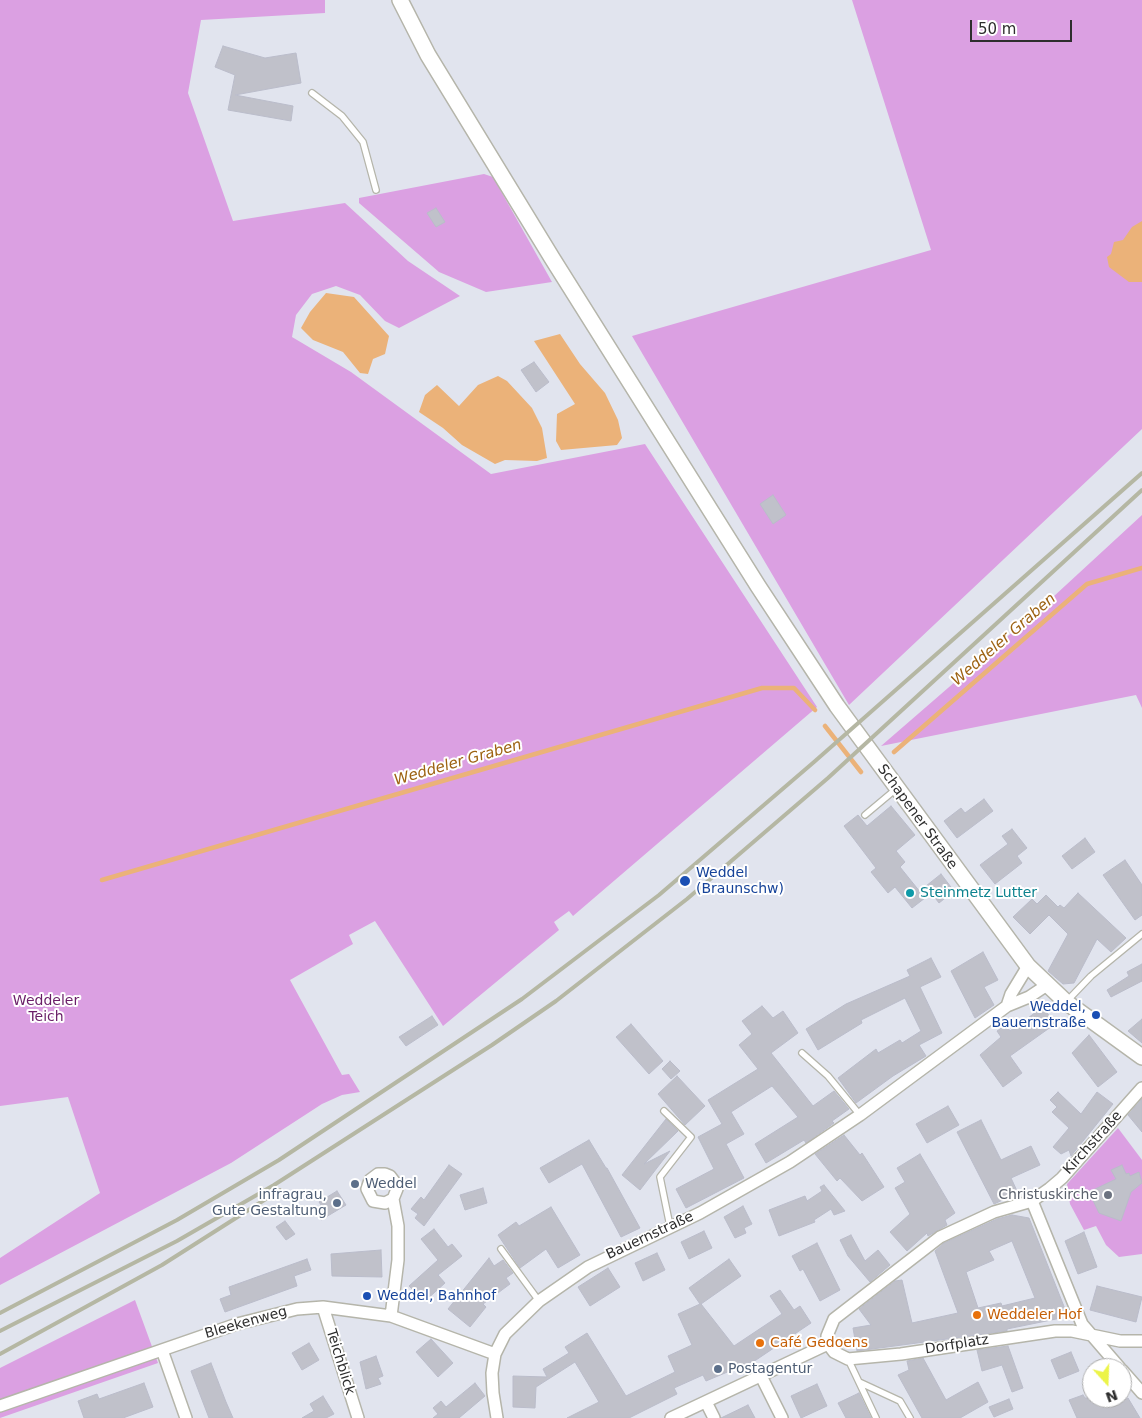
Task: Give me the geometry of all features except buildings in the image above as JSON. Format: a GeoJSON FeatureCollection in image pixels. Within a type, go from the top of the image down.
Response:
{"type":"FeatureCollection","features":[{"type":"Feature","properties":{"kind":"street","name":"Schapener Straße"},"geometry":{"type":"LineString","coordinates":[[400,0],[428,55],[533,227],[812,670],[896,789],[1028,966],[1066,1002],[1142,1057]]}},
{"type":"Feature","properties":{"kind":"street","name":"Bauernstraße"},"geometry":{"type":"LineString","coordinates":[[1007,1006],[1011,994],[1028,966]]}},
{"type":"Feature","properties":{"kind":"street","name":"Bauernstraße"},"geometry":{"type":"LineString","coordinates":[[494,1354],[505,1334],[539,1301],[588,1267],[729,1198],[782,1167],[860,1115],[1007,1006],[1028,997],[1047,985]]}},
{"type":"Feature","properties":{"kind":"street","name":"Kirchstraße"},"geometry":{"type":"LineString","coordinates":[[1032,1201],[1062,1178],[1142,1088]]}},
{"type":"Feature","properties":{"kind":"street"},"geometry":{"type":"LineString","coordinates":[[393,1199],[398,1226],[398,1260],[391,1316],[494,1354],[492,1373],[493,1393],[498,1418]]}},
{"type":"Feature","properties":{"kind":"street"},"geometry":{"type":"LineString","coordinates":[[848,1359],[834,1352],[828,1344],[827,1336],[834,1319],[940,1237],[994,1212],[1032,1201],[1077,1313],[1090,1335],[1111,1358]]}},
{"type":"Feature","properties":{"kind":"street","name":"Bleekenweg"},"geometry":{"type":"LineString","coordinates":[[0,1406],[269,1314],[322,1306],[391,1316]]}},
{"type":"Feature","properties":{"kind":"street","name":"Teichblick"},"geometry":{"type":"LineString","coordinates":[[322,1306],[358,1418]]}},
{"type":"Feature","properties":{"kind":"street","name":"Dorfplatz"},"geometry":{"type":"LineString","coordinates":[[848,1359],[901,1354],[1033,1333],[1072,1331],[1090,1335]]}},
{"type":"Feature","properties":{"kind":"street"},"geometry":{"type":"LineString","coordinates":[[1090,1335],[1120,1341],[1142,1341]]}},
{"type":"Feature","properties":{"kind":"street"},"geometry":{"type":"LineString","coordinates":[[671,1418],[828,1344]]}},
{"type":"Feature","properties":{"kind":"street"},"geometry":{"type":"LineString","coordinates":[[162,1350],[186,1418]]}},
{"type":"Feature","properties":{"kind":"street"},"geometry":{"type":"LineString","coordinates":[[762,1376],[782,1418]]}},
{"type":"Feature","properties":{"kind":"street"},"geometry":{"type":"LineString","coordinates":[[1132,1382],[1142,1393]]}},
{"type":"Feature","properties":{"kind":"street"},"geometry":{"type":"LineString","coordinates":[[706,1402],[714,1418]]}},
{"type":"Feature","properties":{"kind":"lane"},"geometry":{"type":"LineString","coordinates":[[312,93],[342,116],[362,142],[376,190]]}},
{"type":"Feature","properties":{"kind":"lane"},"geometry":{"type":"LineString","coordinates":[[865,815],[896,789]]}},
{"type":"Feature","properties":{"kind":"lane"},"geometry":{"type":"LineString","coordinates":[[1066,1002],[1091,976],[1142,934]]}},
{"type":"Feature","properties":{"kind":"lane"},"geometry":{"type":"LineString","coordinates":[[802,1053],[828,1076],[860,1115]]}},
{"type":"Feature","properties":{"kind":"lane"},"geometry":{"type":"LineString","coordinates":[[664,1111],[691,1137],[660,1177],[670,1226]]}},
{"type":"Feature","properties":{"kind":"lane"},"geometry":{"type":"LineString","coordinates":[[502,1249],[539,1301]]}},
{"type":"Feature","properties":{"kind":"lane"},"geometry":{"type":"LineString","coordinates":[[848,1359],[876,1418]]}},
{"type":"Feature","properties":{"kind":"lane"},"geometry":{"type":"LineString","coordinates":[[859,1382],[900,1400],[910,1418]]}},
{"type":"Feature","properties":{"kind":"green space","name":"Weddeler Teich"},"geometry":{"type":"Polygon","coordinates":[[[0,0],[325,0],[325,13],[201,20],[188,93],[233,221],[345,203],[408,261],[460,296],[399,328],[385,321],[360,295],[336,286],[312,294],[296,315],[292,337],[351,372],[491,474],[645,444],[817,707],[573,916],[569,911],[554,922],[559,930],[443,1026],[375,921],[349,935],[353,944],[290,980],[342,1075],[349,1074],[360,1092],[342,1095],[322,1104],[231,1163],[0,1285],[0,1258],[100,1193],[68,1097],[0,1106],[0,0]]]}},
{"type":"Feature","properties":{"kind":"green space"},"geometry":{"type":"Polygon","coordinates":[[[852,0],[1142,0],[1142,429],[849,705],[632,336],[931,250],[852,0]]]}},
{"type":"Feature","properties":{"kind":"green space"},"geometry":{"type":"Polygon","coordinates":[[[484,174],[493,177],[552,282],[486,292],[439,272],[359,203],[359,198],[484,174]]]}},
{"type":"Feature","properties":{"kind":"green space"},"geometry":{"type":"Polygon","coordinates":[[[1142,515],[1142,708],[1136,695],[881,746],[1053,597],[1142,515]]]}},
{"type":"Feature","properties":{"kind":"green space"},"geometry":{"type":"Polygon","coordinates":[[[1118,1128],[1142,1160],[1142,1254],[1119,1257],[1106,1245],[1096,1226],[1084,1230],[1070,1204],[1067,1184],[1118,1128]]]}},
{"type":"Feature","properties":{"kind":"green space"},"geometry":{"type":"Polygon","coordinates":[[[135,1300],[158,1363],[0,1418],[0,1368],[135,1300]]]}},
{"type":"Feature","properties":{"kind":"shaded area"},"geometry":{"type":"Polygon","coordinates":[[[1142,221],[1142,282],[1129,282],[1109,267],[1107,257],[1111,254],[1114,242],[1123,240],[1132,227],[1142,221]]]}},
{"type":"Feature","properties":{"kind":"shaded area"},"geometry":{"type":"Polygon","coordinates":[[[326,293],[354,297],[389,336],[385,354],[373,359],[368,374],[360,373],[343,352],[313,340],[301,328],[310,312],[326,293]]]}},
{"type":"Feature","properties":{"kind":"shaded area"},"geometry":{"type":"Polygon","coordinates":[[[560,334],[580,364],[605,393],[618,420],[622,438],[617,445],[561,450],[556,441],[557,414],[575,404],[534,341],[560,334]]]}},
{"type":"Feature","properties":{"kind":"shaded area"},"geometry":{"type":"Polygon","coordinates":[[[498,376],[507,381],[532,408],[542,428],[547,458],[537,461],[505,460],[495,464],[462,445],[443,428],[419,412],[425,395],[437,385],[459,406],[478,385],[498,376]]]}},
{"type":"Feature","properties":{"kind":"waterway","name":"Weddeler Graben"},"geometry":{"type":"LineString","coordinates":[[894,752],[1087,584],[1142,568]]}},
{"type":"Feature","properties":{"kind":"waterway","name":"Weddeler Graben"},"geometry":{"type":"LineString","coordinates":[[102,880],[762,688],[794,688],[815,710]]}},
{"type":"Feature","properties":{"kind":"waterway","name":"Weddeler Graben"},"geometry":{"type":"LineString","coordinates":[[825,726],[861,772]]}},
{"type":"Feature","properties":{"kind":"railway"},"geometry":{"type":"LineString","coordinates":[[0,1313],[177,1220],[279,1160],[522,999],[659,895],[814,762],[1142,473]]}},
{"type":"Feature","properties":{"kind":"railway"},"geometry":{"type":"LineString","coordinates":[[0,1331],[177,1241],[274,1185],[492,1045],[556,1001],[687,899],[828,778],[1142,490]]}},
{"type":"Feature","properties":{"kind":"railway"},"geometry":{"type":"LineString","coordinates":[[0,1354],[162,1265],[280,1190]]}},
{"type":"Feature","properties":{"kind":"place","name":"Weddel (Braunschw)"},"geometry":{"type":"Point","coordinates":[685,881]}},
{"type":"Feature","properties":{"kind":"place","name":"Steinmetz Lutter"},"geometry":{"type":"Point","coordinates":[910,893]}},
{"type":"Feature","properties":{"kind":"place","name":"Weddel, Bauernstraße"},"geometry":{"type":"Point","coordinates":[1096,1015]}},
{"type":"Feature","properties":{"kind":"place","name":"Weddel"},"geometry":{"type":"Point","coordinates":[355,1184]}},
{"type":"Feature","properties":{"kind":"place","name":"Christuskirche"},"geometry":{"type":"Point","coordinates":[1108,1195]}},
{"type":"Feature","properties":{"kind":"place","name":"infragrau, Gute Gestaltung"},"geometry":{"type":"Point","coordinates":[337,1203]}},
{"type":"Feature","properties":{"kind":"place","name":"Weddel, Bahnhof"},"geometry":{"type":"Point","coordinates":[367,1296]}},
{"type":"Feature","properties":{"kind":"place","name":"Weddeler Hof"},"geometry":{"type":"Point","coordinates":[977,1315]}},
{"type":"Feature","properties":{"kind":"place","name":"Café Gedoens"},"geometry":{"type":"Point","coordinates":[760,1343]}},
{"type":"Feature","properties":{"kind":"place","name":"Postagentur"},"geometry":{"type":"Point","coordinates":[718,1369]}}]}
